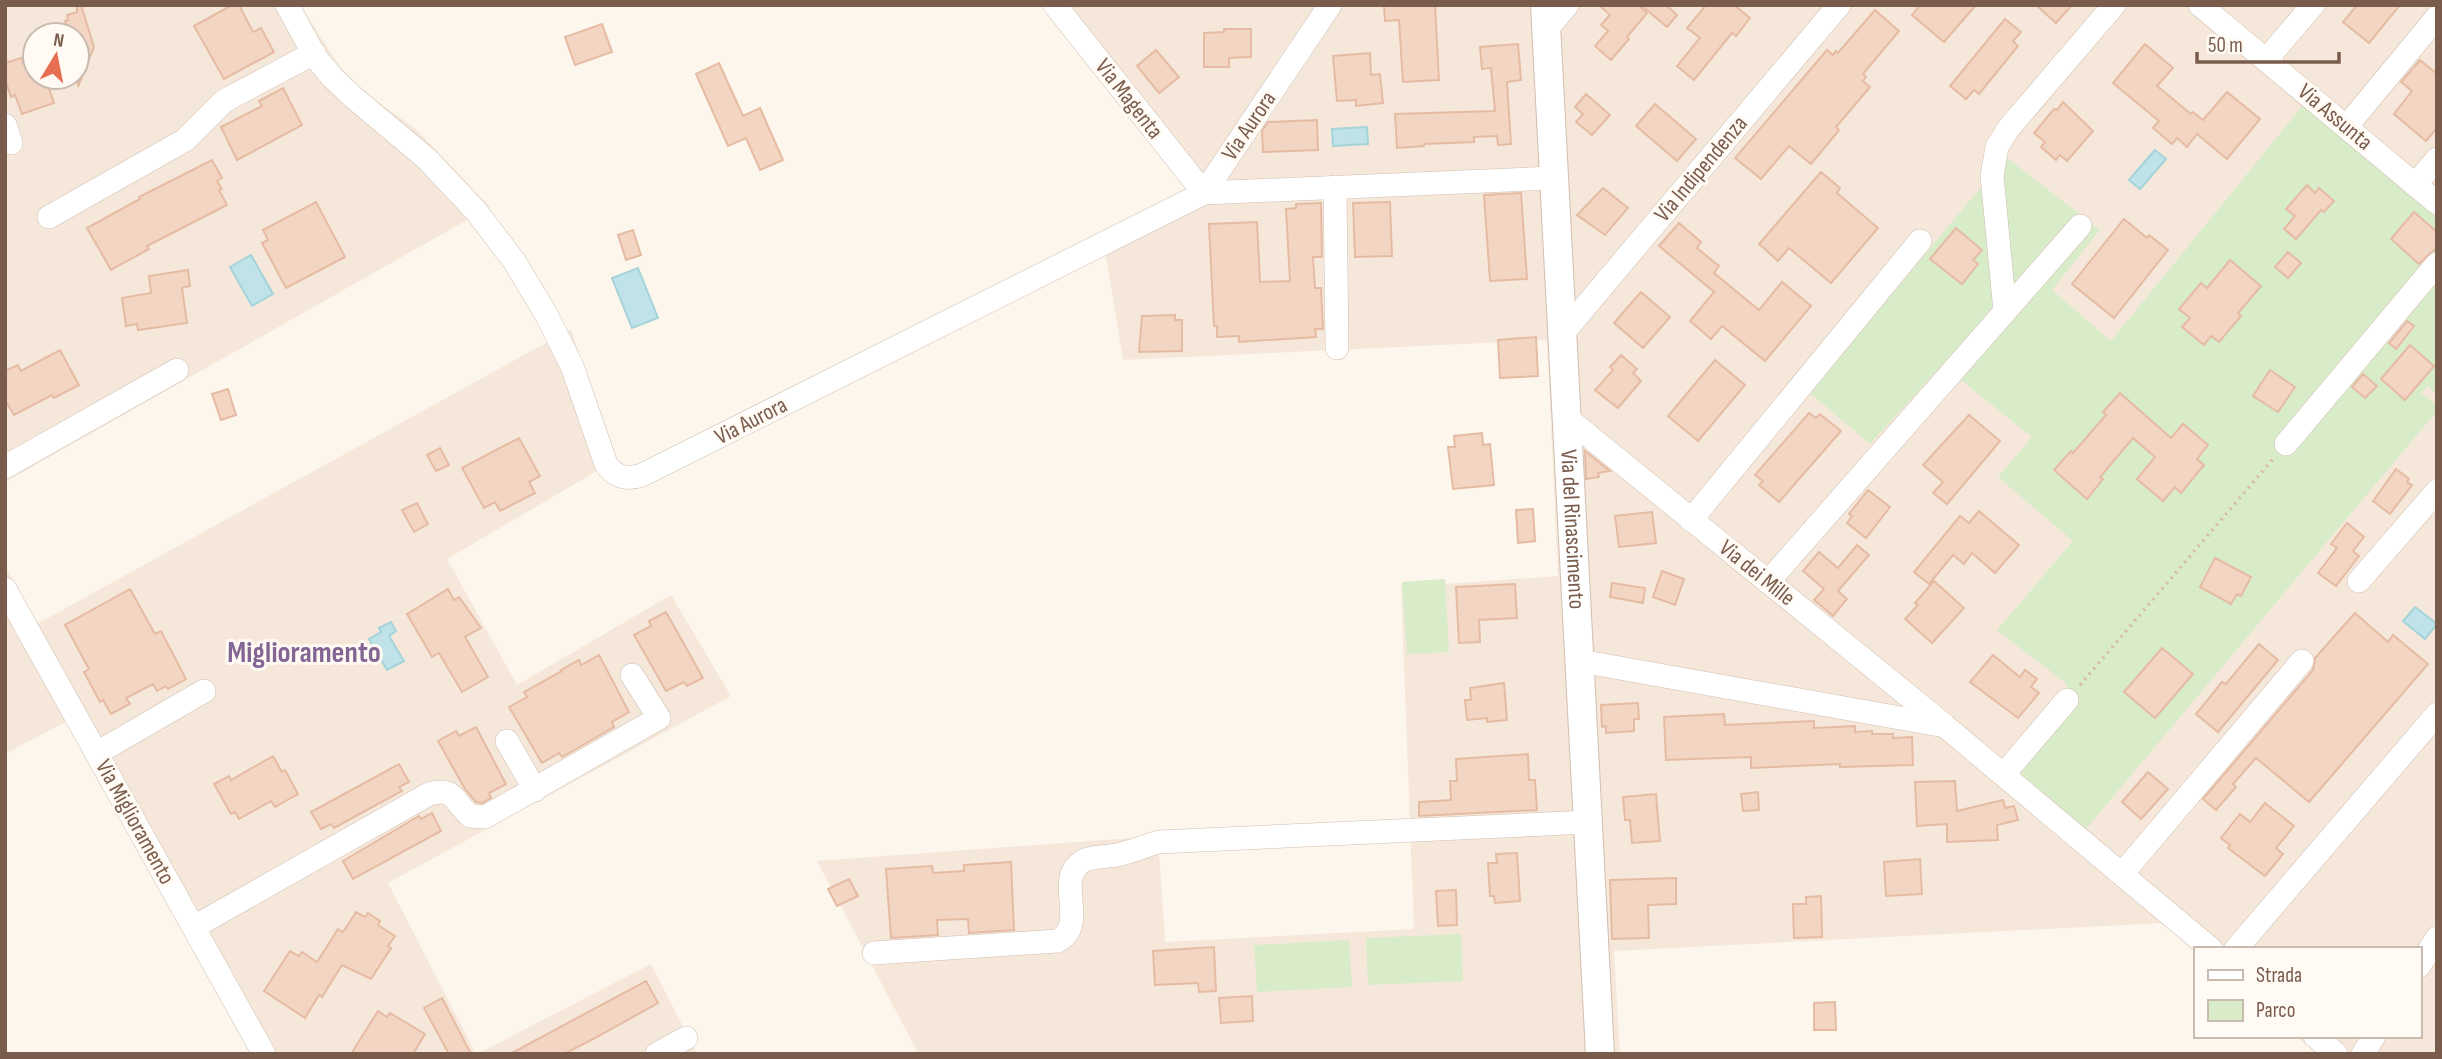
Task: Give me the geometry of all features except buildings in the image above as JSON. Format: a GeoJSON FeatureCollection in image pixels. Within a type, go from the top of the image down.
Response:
{"type":"FeatureCollection","features":[{"type":"Feature","properties":{"kind":"street","name":"Via Aurora"},"geometry":{"type":"LineString","coordinates":[[287,5],[326,70],[346,92],[427,159],[493,233],[531,288],[560,340],[575,374],[606,464],[617,475],[627,478],[642,475],[1203,193],[1330,5]]}},
{"type":"Feature","properties":{"kind":"street","name":"Via Magenta"},"geometry":{"type":"LineString","coordinates":[[1055,5],[1203,193]]}},
{"type":"Feature","properties":{"kind":"street"},"geometry":{"type":"LineString","coordinates":[[1545,18],[1567,5]]}},
{"type":"Feature","properties":{"kind":"street","name":"Via Indipendenza"},"geometry":{"type":"LineString","coordinates":[[1563,333],[1839,5]]}},
{"type":"Feature","properties":{"kind":"street"},"geometry":{"type":"LineString","coordinates":[[2005,311],[1992,184],[1997,147],[2008,129],[2114,5]]}},
{"type":"Feature","properties":{"kind":"street","name":"Via Assunta"},"geometry":{"type":"LineString","coordinates":[[2200,5],[2437,203]]}},
{"type":"Feature","properties":{"kind":"street"},"geometry":{"type":"LineString","coordinates":[[2266,60],[2313,5]]}},
{"type":"Feature","properties":{"kind":"street"},"geometry":{"type":"LineString","coordinates":[[2347,127],[2437,17]]}},
{"type":"Feature","properties":{"kind":"street","name":"Via del Rinascimento"},"geometry":{"type":"LineString","coordinates":[[1545,18],[1600,1054]]}},
{"type":"Feature","properties":{"kind":"street"},"geometry":{"type":"LineString","coordinates":[[49,217],[186,140],[224,102],[313,52]]}},
{"type":"Feature","properties":{"kind":"street"},"geometry":{"type":"LineString","coordinates":[[2414,185],[2437,159]]}},
{"type":"Feature","properties":{"kind":"street"},"geometry":{"type":"LineString","coordinates":[[1203,193],[1553,178]]}},
{"type":"Feature","properties":{"kind":"street"},"geometry":{"type":"LineString","coordinates":[[1335,187],[1337,348]]}},
{"type":"Feature","properties":{"kind":"street"},"geometry":{"type":"LineString","coordinates":[[1768,582],[2080,226]]}},
{"type":"Feature","properties":{"kind":"street"},"geometry":{"type":"LineString","coordinates":[[1692,520],[1920,241]]}},
{"type":"Feature","properties":{"kind":"street"},"geometry":{"type":"LineString","coordinates":[[2286,444],[2437,264]]}},
{"type":"Feature","properties":{"kind":"street"},"geometry":{"type":"LineString","coordinates":[[5,467],[177,370]]}},
{"type":"Feature","properties":{"kind":"street","name":"Via dei Mille"},"geometry":{"type":"LineString","coordinates":[[1568,419],[2004,774],[2209,947]]}},
{"type":"Feature","properties":{"kind":"street"},"geometry":{"type":"LineString","coordinates":[[2359,581],[2437,491]]}},
{"type":"Feature","properties":{"kind":"street","name":"Via Miglioramento"},"geometry":{"type":"LineString","coordinates":[[5,589],[264,1054]]}},
{"type":"Feature","properties":{"kind":"street","name":"Via dei Mille"},"geometry":{"type":"LineString","coordinates":[[1580,661],[1945,726]]}},
{"type":"Feature","properties":{"kind":"street"},"geometry":{"type":"LineString","coordinates":[[2122,874],[2302,661]]}},
{"type":"Feature","properties":{"kind":"street"},"geometry":{"type":"LineString","coordinates":[[194,927],[429,794],[438,792],[452,795],[466,812],[479,818],[667,715],[632,675]]}},
{"type":"Feature","properties":{"kind":"street"},"geometry":{"type":"LineString","coordinates":[[97,753],[204,691]]}},
{"type":"Feature","properties":{"kind":"street"},"geometry":{"type":"LineString","coordinates":[[2004,774],[2067,700]]}},
{"type":"Feature","properties":{"kind":"street"},"geometry":{"type":"LineString","coordinates":[[2238,947],[2437,714]]}},
{"type":"Feature","properties":{"kind":"street"},"geometry":{"type":"LineString","coordinates":[[507,741],[534,790]]}},
{"type":"Feature","properties":{"kind":"street"},"geometry":{"type":"LineString","coordinates":[[874,953],[1057,941],[1070,931],[1071,879],[1079,864],[1159,842],[1588,822]]}},
{"type":"Feature","properties":{"kind":"street"},"geometry":{"type":"LineString","coordinates":[[2421,963],[2437,939]]}},
{"type":"Feature","properties":{"kind":"street"},"geometry":{"type":"LineString","coordinates":[[657,1054],[686,1038]]}},
{"type":"Feature","properties":{"kind":"street"},"geometry":{"type":"LineString","coordinates":[[2317,1038],[2336,1054]]}},
{"type":"Feature","properties":{"kind":"street"},"geometry":{"type":"LineString","coordinates":[[2363,1054],[2373,1038]]}},
{"type":"Feature","properties":{"kind":"path"},"geometry":{"type":"LineString","coordinates":[[2067,700],[2286,444]]}},
{"type":"Feature","properties":{"kind":"shaded area"},"geometry":{"type":"Polygon","coordinates":[[[5,5],[300,5],[350,82],[417,130],[490,207],[5,482],[5,5]]]}},
{"type":"Feature","properties":{"kind":"shaded area"},"geometry":{"type":"Polygon","coordinates":[[[1045,5],[2437,5],[2437,1054],[2317,1054],[2298,1038],[2421,1038],[2421,947],[2194,947],[2194,950],[2162,923],[1614,951],[1620,1054],[913,1054],[917,1051],[817,861],[1158,836],[1165,942],[1414,929],[1401,587],[1558,576],[1547,340],[1123,360],[1103,238],[1193,193],[1045,5]]]}},
{"type":"Feature","properties":{"kind":"shaded area"},"geometry":{"type":"Polygon","coordinates":[[[571,329],[614,461],[447,559],[517,685],[671,595],[731,696],[388,883],[476,1054],[255,1054],[69,720],[5,754],[5,566],[37,624],[571,329]]]}},
{"type":"Feature","properties":{"kind":"shaded area"},"geometry":{"type":"Polygon","coordinates":[[[651,964],[697,1054],[477,1054],[651,964]]]}},
{"type":"Feature","properties":{"kind":"green space"},"geometry":{"type":"Polygon","coordinates":[[[2304,104],[2437,213],[2437,232],[2414,212],[2391,239],[2421,265],[2437,247],[2437,394],[2427,386],[2421,393],[2435,404],[2437,402],[2437,411],[2086,829],[2005,761],[2068,685],[1997,630],[2073,541],[1998,477],[2032,437],[1942,365],[1870,444],[1810,393],[2006,157],[2100,230],[2052,290],[2111,341],[2304,104]],[[2307,185],[2286,209],[2295,216],[2284,229],[2296,239],[2321,210],[2324,212],[2333,201],[2320,188],[2315,193],[2307,185]],[[1956,228],[1931,259],[1962,284],[1978,265],[1973,260],[1982,250],[1956,228]],[[2201,283],[2179,308],[2190,318],[2183,327],[2204,345],[2211,336],[2220,342],[2241,316],[2201,283]],[[2399,315],[2382,338],[2397,348],[2414,326],[2399,315]],[[2406,350],[2381,379],[2405,400],[2434,366],[2419,353],[2406,350]],[[2119,393],[2103,412],[2136,440],[2152,421],[2119,393]],[[2183,424],[2137,479],[2163,501],[2175,487],[2181,492],[2204,466],[2197,459],[2208,445],[2183,424]],[[2071,451],[2054,471],[2086,498],[2103,480],[2071,451]],[[2215,559],[2200,587],[2231,604],[2237,594],[2241,596],[2251,578],[2239,570],[2235,576],[2215,559]],[[2161,648],[2124,692],[2156,718],[2192,675],[2161,648]]]}},
{"type":"Feature","properties":{"kind":"green space"},"geometry":{"type":"Polygon","coordinates":[[[1445,579],[1449,652],[1407,654],[1402,582],[1445,579]]]}},
{"type":"Feature","properties":{"kind":"green space"},"geometry":{"type":"Polygon","coordinates":[[[1461,934],[1463,981],[1368,985],[1366,938],[1461,934]]]}},
{"type":"Feature","properties":{"kind":"green space"},"geometry":{"type":"Polygon","coordinates":[[[1349,940],[1352,987],[1257,992],[1254,945],[1349,940]]]}},
{"type":"Feature","properties":{"kind":"water"},"geometry":{"type":"Polygon","coordinates":[[[1367,127],[1368,144],[1333,146],[1332,129],[1367,127]]]}},
{"type":"Feature","properties":{"kind":"water"},"geometry":{"type":"Polygon","coordinates":[[[2155,150],[2166,159],[2140,189],[2129,180],[2155,150]]]}},
{"type":"Feature","properties":{"kind":"water"},"geometry":{"type":"Polygon","coordinates":[[[251,255],[273,294],[252,306],[230,267],[251,255]]]}},
{"type":"Feature","properties":{"kind":"water"},"geometry":{"type":"Polygon","coordinates":[[[638,268],[658,318],[632,328],[612,278],[638,268]]]}},
{"type":"Feature","properties":{"kind":"water"},"geometry":{"type":"Polygon","coordinates":[[[2415,607],[2437,624],[2425,639],[2403,621],[2415,607]]]}},
{"type":"Feature","properties":{"kind":"water"},"geometry":{"type":"Polygon","coordinates":[[[391,622],[396,631],[389,636],[404,661],[387,670],[369,639],[381,632],[379,628],[391,622]]]}},
{"type":"Feature","properties":{"kind":"district","name":"Miglioramento"},"geometry":{"type":"Point","coordinates":[304,653]}}]}
